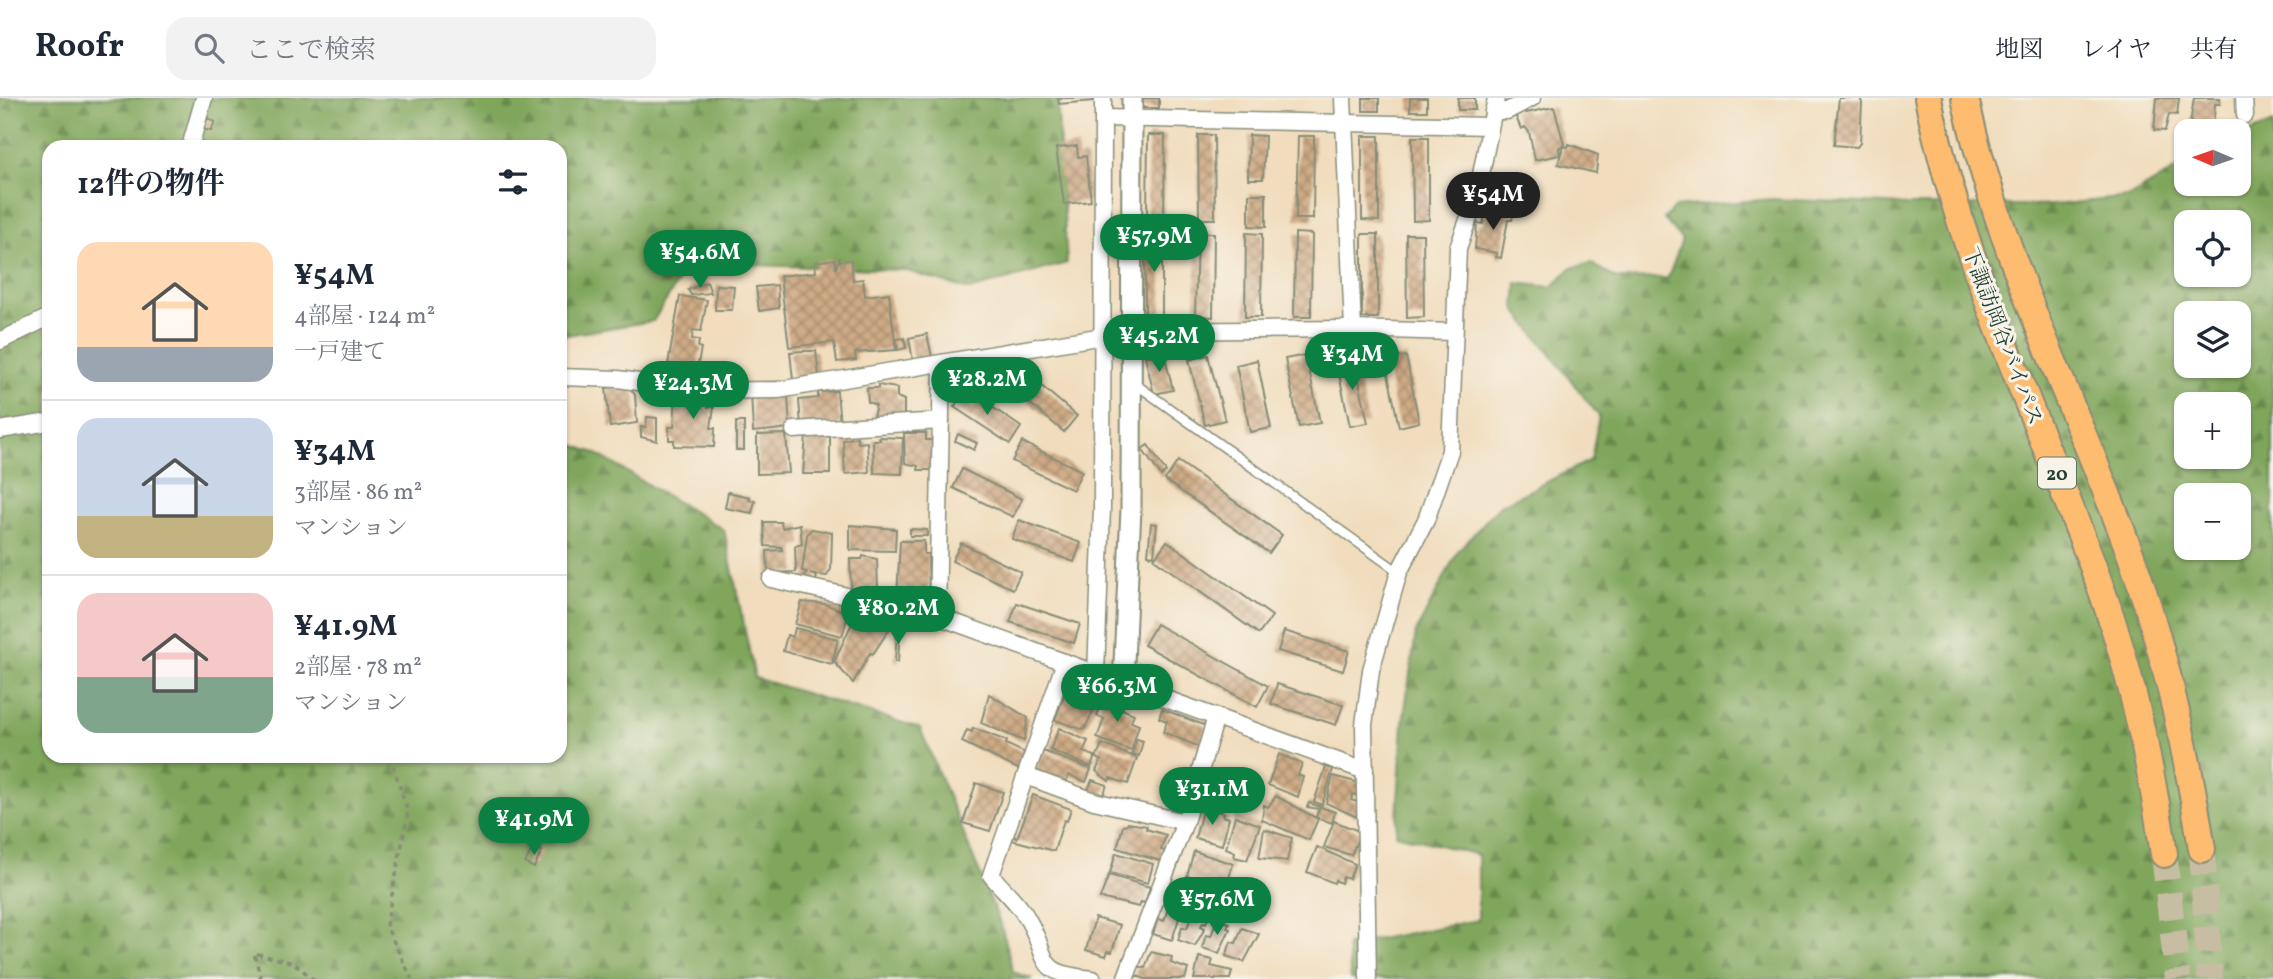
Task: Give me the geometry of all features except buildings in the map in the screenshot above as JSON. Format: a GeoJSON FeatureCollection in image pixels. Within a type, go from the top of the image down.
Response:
{"type":"FeatureCollection","features":[{"type":"Feature","properties":{"kind":"highway","name":"下諏訪岡谷バイパス"},"geometry":{"type":"LineString","coordinates":[[1928,98],[1960,224],[2112,618],[2151,763],[2164,854]]}},
{"type":"Feature","properties":{"kind":"highway","name":"下諏訪岡谷バイパス"},"geometry":{"type":"LineString","coordinates":[[1965,98],[1999,228],[2131,556],[2158,640],[2190,774],[2202,849]]}},
{"type":"Feature","properties":{"kind":"street"},"geometry":{"type":"LineString","coordinates":[[192,140],[204,98]]}},
{"type":"Feature","properties":{"kind":"street"},"geometry":{"type":"LineString","coordinates":[[1096,675],[1102,508],[1103,98]]}},
{"type":"Feature","properties":{"kind":"street"},"geometry":{"type":"LineString","coordinates":[[1123,685],[1131,508],[1132,98]]}},
{"type":"Feature","properties":{"kind":"street"},"geometry":{"type":"LineString","coordinates":[[1343,98],[1353,329]]}},
{"type":"Feature","properties":{"kind":"street"},"geometry":{"type":"LineString","coordinates":[[1102,118],[1343,122],[1507,111],[1532,98]]}},
{"type":"Feature","properties":{"kind":"street"},"geometry":{"type":"LineString","coordinates":[[2244,98],[2245,116]]}},
{"type":"Feature","properties":{"kind":"street"},"geometry":{"type":"LineString","coordinates":[[1368,979],[1364,725],[1371,670],[1399,572],[1426,520],[1450,451],[1458,248],[1477,195],[1493,112]]}},
{"type":"Feature","properties":{"kind":"street"},"geometry":{"type":"LineString","coordinates":[[0,341],[42,320]]}},
{"type":"Feature","properties":{"kind":"street"},"geometry":{"type":"LineString","coordinates":[[567,377],[618,379],[700,391],[778,390],[1133,331],[1353,329],[1453,332]]}},
{"type":"Feature","properties":{"kind":"street"},"geometry":{"type":"LineString","coordinates":[[937,616],[942,363]]}},
{"type":"Feature","properties":{"kind":"street"},"geometry":{"type":"LineString","coordinates":[[794,430],[941,421]]}},
{"type":"Feature","properties":{"kind":"street"},"geometry":{"type":"LineString","coordinates":[[0,430],[42,423]]}},
{"type":"Feature","properties":{"kind":"street"},"geometry":{"type":"LineString","coordinates":[[1102,508],[1131,508]]}},
{"type":"Feature","properties":{"kind":"street"},"geometry":{"type":"LineString","coordinates":[[771,579],[937,616],[1365,771]]}},
{"type":"Feature","properties":{"kind":"street"},"geometry":{"type":"LineString","coordinates":[[1065,662],[991,875],[1026,915],[1048,967],[1064,976],[1093,979]]}},
{"type":"Feature","properties":{"kind":"street"},"geometry":{"type":"LineString","coordinates":[[1124,978],[1185,822],[1216,717]]}},
{"type":"Feature","properties":{"kind":"street"},"geometry":{"type":"LineString","coordinates":[[1026,776],[1094,801],[1185,822]]}},
{"type":"Feature","properties":{"kind":"lane"},"geometry":{"type":"LineString","coordinates":[[1132,382],[1399,572]]}},
{"type":"Feature","properties":{"kind":"path"},"geometry":{"type":"LineString","coordinates":[[392,763],[408,812],[386,926],[408,977],[412,979]]}},
{"type":"Feature","properties":{"kind":"path"},"geometry":{"type":"LineString","coordinates":[[261,979],[254,953],[294,962],[313,979]]}},
{"type":"Feature","properties":{"kind":"green space"},"geometry":{"type":"Polygon","coordinates":[[[0,98],[1057,98],[1067,263],[969,290],[904,270],[690,263],[653,321],[567,335],[567,140],[42,140],[42,763],[567,763],[567,443],[595,453],[724,530],[755,678],[920,728],[1001,925],[1013,972],[1033,979],[0,979],[0,98]]]}},
{"type":"Feature","properties":{"kind":"green space"},"geometry":{"type":"Polygon","coordinates":[[[2273,123],[2273,979],[1351,979],[1347,945],[1478,920],[1478,855],[1396,834],[1403,723],[1416,632],[1458,551],[1500,505],[1591,460],[1599,416],[1515,309],[1517,283],[1552,287],[1571,268],[1591,263],[1617,279],[1668,278],[1682,240],[1664,219],[1675,207],[1773,199],[1908,205],[2054,205],[2129,197],[2174,170],[2174,196],[2251,196],[2251,132],[2273,123]]]}},
{"type":"Feature","properties":{"kind":"tunnel"},"geometry":{"type":"LineString","coordinates":[[2202,849],[2210,979]]}},
{"type":"Feature","properties":{"kind":"tunnel"},"geometry":{"type":"LineString","coordinates":[[2164,854],[2178,979]]}}]}
